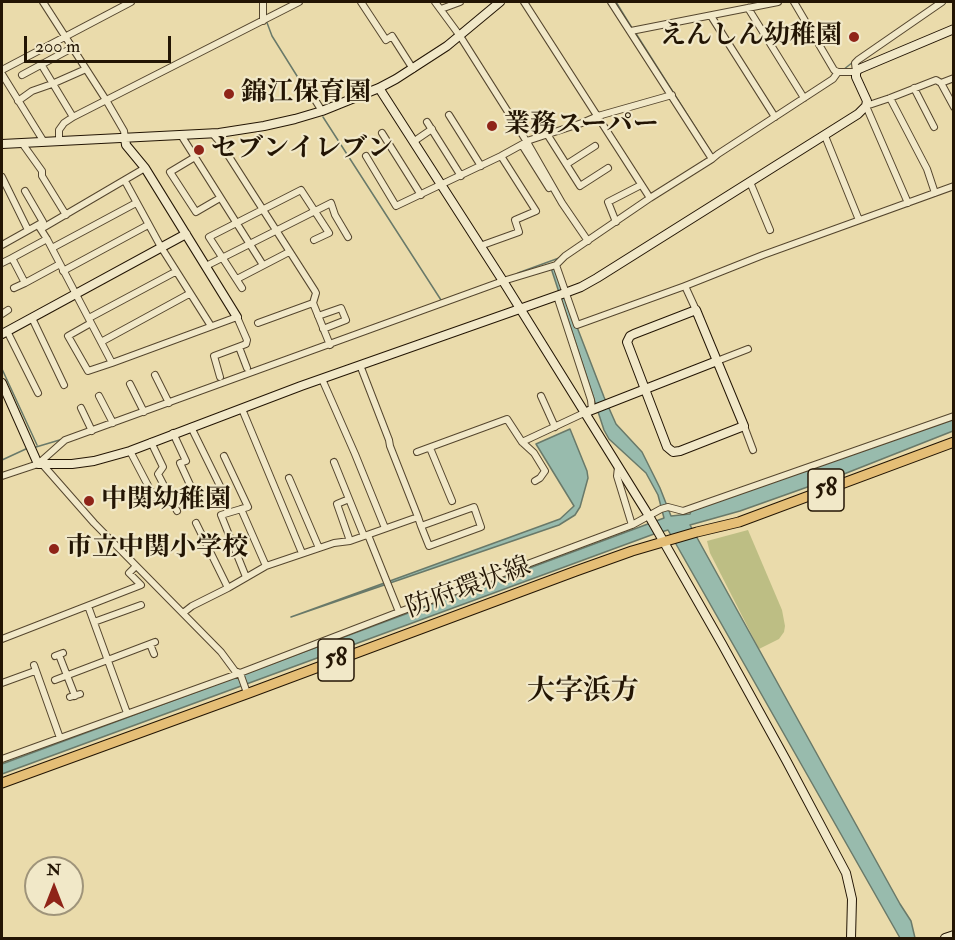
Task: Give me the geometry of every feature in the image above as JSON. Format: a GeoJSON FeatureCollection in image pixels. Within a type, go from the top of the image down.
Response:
{"type":"FeatureCollection","features":[{"type":"Feature","properties":{"kind":"main road","name":"防府環状線"},"geometry":{"type":"LineString","coordinates":[[2,783],[576,571],[632,551],[739,522],[954,442]]}},
{"type":"Feature","properties":{"kind":"street"},"geometry":{"type":"LineString","coordinates":[[43,2],[124,131],[126,145],[145,168],[237,317],[247,340],[246,344],[213,356],[220,377]]}},
{"type":"Feature","properties":{"kind":"street"},"geometry":{"type":"LineString","coordinates":[[2,70],[131,2]]}},
{"type":"Feature","properties":{"kind":"street"},"geometry":{"type":"LineString","coordinates":[[263,2],[263,21]]}},
{"type":"Feature","properties":{"kind":"street"},"geometry":{"type":"LineString","coordinates":[[59,141],[59,130],[73,117],[299,2]]}},
{"type":"Feature","properties":{"kind":"street"},"geometry":{"type":"LineString","coordinates":[[361,2],[386,40],[392,36],[413,69]]}},
{"type":"Feature","properties":{"kind":"street"},"geometry":{"type":"LineString","coordinates":[[435,2],[460,36],[559,203]]}},
{"type":"Feature","properties":{"kind":"street"},"geometry":{"type":"LineString","coordinates":[[441,9],[460,2]]}},
{"type":"Feature","properties":{"kind":"street"},"geometry":{"type":"LineString","coordinates":[[2,144],[212,133],[295,119],[322,111],[379,88],[413,69],[460,36],[500,2]]}},
{"type":"Feature","properties":{"kind":"street"},"geometry":{"type":"LineString","coordinates":[[524,2],[650,198]]}},
{"type":"Feature","properties":{"kind":"street"},"geometry":{"type":"LineString","coordinates":[[611,2],[712,159]]}},
{"type":"Feature","properties":{"kind":"street"},"geometry":{"type":"LineString","coordinates":[[631,31],[778,2]]}},
{"type":"Feature","properties":{"kind":"street"},"geometry":{"type":"LineString","coordinates":[[794,2],[834,70],[838,72],[856,72],[954,29]]}},
{"type":"Feature","properties":{"kind":"street"},"geometry":{"type":"LineString","coordinates":[[908,202],[866,106],[865,96],[856,77],[855,63],[942,2]]}},
{"type":"Feature","properties":{"kind":"street"},"geometry":{"type":"LineString","coordinates":[[748,8],[804,98]]}},
{"type":"Feature","properties":{"kind":"street"},"geometry":{"type":"LineString","coordinates":[[711,16],[775,117]]}},
{"type":"Feature","properties":{"kind":"street"},"geometry":{"type":"LineString","coordinates":[[22,75],[72,48]]}},
{"type":"Feature","properties":{"kind":"street"},"geometry":{"type":"LineString","coordinates":[[41,64],[73,117]]}},
{"type":"Feature","properties":{"kind":"street"},"geometry":{"type":"LineString","coordinates":[[18,101],[32,91],[86,69]]}},
{"type":"Feature","properties":{"kind":"street"},"geometry":{"type":"LineString","coordinates":[[40,464],[65,440],[503,281],[556,265],[565,256],[650,198],[833,79],[838,72]]}},
{"type":"Feature","properties":{"kind":"street"},"geometry":{"type":"LineString","coordinates":[[2,75],[44,142]]}},
{"type":"Feature","properties":{"kind":"street"},"geometry":{"type":"LineString","coordinates":[[941,83],[954,78]]}},
{"type":"Feature","properties":{"kind":"street"},"geometry":{"type":"LineString","coordinates":[[2,476],[40,464],[94,461],[129,451],[360,365],[581,287],[825,136],[866,106],[936,80],[941,83],[954,107]]}},
{"type":"Feature","properties":{"kind":"street"},"geometry":{"type":"LineString","coordinates":[[305,84],[322,111]]}},
{"type":"Feature","properties":{"kind":"street"},"geometry":{"type":"LineString","coordinates":[[379,88],[520,309],[590,411],[618,466],[649,516],[668,541],[841,861],[852,899],[851,939]]}},
{"type":"Feature","properties":{"kind":"street"},"geometry":{"type":"LineString","coordinates":[[914,88],[934,127]]}},
{"type":"Feature","properties":{"kind":"street"},"geometry":{"type":"LineString","coordinates":[[366,156],[396,206],[461,176],[530,140],[597,116],[672,95]]}},
{"type":"Feature","properties":{"kind":"street"},"geometry":{"type":"LineString","coordinates":[[890,98],[927,169],[935,193]]}},
{"type":"Feature","properties":{"kind":"street"},"geometry":{"type":"LineString","coordinates":[[449,115],[481,166]]}},
{"type":"Feature","properties":{"kind":"street"},"geometry":{"type":"LineString","coordinates":[[427,122],[461,176]]}},
{"type":"Feature","properties":{"kind":"street"},"geometry":{"type":"LineString","coordinates":[[413,142],[432,129]]}},
{"type":"Feature","properties":{"kind":"street"},"geometry":{"type":"LineString","coordinates":[[212,133],[315,291],[313,303],[330,345]]}},
{"type":"Feature","properties":{"kind":"street"},"geometry":{"type":"LineString","coordinates":[[382,134],[421,195]]}},
{"type":"Feature","properties":{"kind":"street"},"geometry":{"type":"LineString","coordinates":[[547,134],[580,186],[609,168]]}},
{"type":"Feature","properties":{"kind":"street"},"geometry":{"type":"LineString","coordinates":[[181,135],[263,265]]}},
{"type":"Feature","properties":{"kind":"street"},"geometry":{"type":"LineString","coordinates":[[825,136],[859,220]]}},
{"type":"Feature","properties":{"kind":"street"},"geometry":{"type":"LineString","coordinates":[[22,143],[42,171],[42,176],[66,215]]}},
{"type":"Feature","properties":{"kind":"street"},"geometry":{"type":"LineString","coordinates":[[524,144],[588,241]]}},
{"type":"Feature","properties":{"kind":"street"},"geometry":{"type":"LineString","coordinates":[[567,164],[595,146]]}},
{"type":"Feature","properties":{"kind":"street"},"geometry":{"type":"LineString","coordinates":[[480,246],[519,232],[515,220],[536,211],[501,156]]}},
{"type":"Feature","properties":{"kind":"street"},"geometry":{"type":"LineString","coordinates":[[195,157],[170,172],[196,212],[220,198]]}},
{"type":"Feature","properties":{"kind":"street"},"geometry":{"type":"LineString","coordinates":[[2,235],[4,244],[28,230],[66,215],[145,168]]}},
{"type":"Feature","properties":{"kind":"street"},"geometry":{"type":"LineString","coordinates":[[2,177],[28,230]]}},
{"type":"Feature","properties":{"kind":"street"},"geometry":{"type":"LineString","coordinates":[[125,181],[175,272],[211,326]]}},
{"type":"Feature","properties":{"kind":"street"},"geometry":{"type":"LineString","coordinates":[[750,182],[770,230]]}},
{"type":"Feature","properties":{"kind":"street"},"geometry":{"type":"LineString","coordinates":[[616,222],[608,202],[641,185]]}},
{"type":"Feature","properties":{"kind":"street"},"geometry":{"type":"LineString","coordinates":[[560,295],[577,325],[954,186]]}},
{"type":"Feature","properties":{"kind":"street"},"geometry":{"type":"LineString","coordinates":[[242,288],[209,237],[301,190],[329,232],[314,240]]}},
{"type":"Feature","properties":{"kind":"street"},"geometry":{"type":"LineString","coordinates":[[25,191],[43,222],[39,227]]}},
{"type":"Feature","properties":{"kind":"street"},"geometry":{"type":"LineString","coordinates":[[52,248],[136,203]]}},
{"type":"Feature","properties":{"kind":"street"},"geometry":{"type":"LineString","coordinates":[[206,266],[331,203],[334,215],[348,237]]}},
{"type":"Feature","properties":{"kind":"street"},"geometry":{"type":"LineString","coordinates":[[14,288],[148,225]]}},
{"type":"Feature","properties":{"kind":"street"},"geometry":{"type":"LineString","coordinates":[[39,227],[112,363]]}},
{"type":"Feature","properties":{"kind":"street"},"geometry":{"type":"LineString","coordinates":[[38,393],[3,332],[186,234]]}},
{"type":"Feature","properties":{"kind":"street"},"geometry":{"type":"LineString","coordinates":[[2,263],[47,239]]}},
{"type":"Feature","properties":{"kind":"street"},"geometry":{"type":"LineString","coordinates":[[237,279],[289,252]]}},
{"type":"Feature","properties":{"kind":"street"},"geometry":{"type":"LineString","coordinates":[[12,258],[25,283]]}},
{"type":"Feature","properties":{"kind":"street"},"geometry":{"type":"LineString","coordinates":[[556,265],[560,295],[591,400],[590,411]]}},
{"type":"Feature","properties":{"kind":"street"},"geometry":{"type":"LineString","coordinates":[[175,272],[68,336],[88,371],[237,317]]}},
{"type":"Feature","properties":{"kind":"street"},"geometry":{"type":"LineString","coordinates":[[685,286],[753,450]]}},
{"type":"Feature","properties":{"kind":"street"},"geometry":{"type":"LineString","coordinates":[[101,342],[189,294]]}},
{"type":"Feature","properties":{"kind":"street"},"geometry":{"type":"LineString","coordinates":[[258,323],[313,303]]}},
{"type":"Feature","properties":{"kind":"street"},"geometry":{"type":"LineString","coordinates":[[318,316],[341,308],[346,320],[323,329]]}},
{"type":"Feature","properties":{"kind":"street"},"geometry":{"type":"LineString","coordinates":[[2,314],[8,310]]}},
{"type":"Feature","properties":{"kind":"street"},"geometry":{"type":"LineString","coordinates":[[696,310],[634,334],[628,339],[627,346],[667,447],[672,452],[680,451],[744,426]]}},
{"type":"Feature","properties":{"kind":"street"},"geometry":{"type":"LineString","coordinates":[[32,318],[64,385]]}},
{"type":"Feature","properties":{"kind":"street"},"geometry":{"type":"LineString","coordinates":[[239,347],[247,368]]}},
{"type":"Feature","properties":{"kind":"street"},"geometry":{"type":"LineString","coordinates":[[522,442],[590,411],[748,349]]}},
{"type":"Feature","properties":{"kind":"street"},"geometry":{"type":"LineString","coordinates":[[360,365],[429,546],[481,527],[474,507],[422,526]]}},
{"type":"Feature","properties":{"kind":"street"},"geometry":{"type":"LineString","coordinates":[[155,375],[169,403]]}},
{"type":"Feature","properties":{"kind":"street"},"geometry":{"type":"LineString","coordinates":[[322,379],[385,528]]}},
{"type":"Feature","properties":{"kind":"street"},"geometry":{"type":"LineString","coordinates":[[2,383],[40,464],[94,524],[221,652],[240,673],[247,691]]}},
{"type":"Feature","properties":{"kind":"street"},"geometry":{"type":"LineString","coordinates":[[130,384],[144,412]]}},
{"type":"Feature","properties":{"kind":"street"},"geometry":{"type":"LineString","coordinates":[[99,396],[113,423]]}},
{"type":"Feature","properties":{"kind":"street"},"geometry":{"type":"LineString","coordinates":[[541,396],[555,428]]}},
{"type":"Feature","properties":{"kind":"street"},"geometry":{"type":"LineString","coordinates":[[81,408],[92,431]]}},
{"type":"Feature","properties":{"kind":"street"},"geometry":{"type":"LineString","coordinates":[[242,409],[302,553]]}},
{"type":"Feature","properties":{"kind":"street"},"geometry":{"type":"LineString","coordinates":[[2,759],[240,673],[632,525],[664,508],[683,512],[954,416]]}},
{"type":"Feature","properties":{"kind":"street"},"geometry":{"type":"LineString","coordinates":[[417,452],[507,419],[545,471],[535,481]]}},
{"type":"Feature","properties":{"kind":"street"},"geometry":{"type":"LineString","coordinates":[[191,427],[221,489]]}},
{"type":"Feature","properties":{"kind":"street"},"geometry":{"type":"LineString","coordinates":[[173,433],[186,461],[180,463],[197,500]]}},
{"type":"Feature","properties":{"kind":"street"},"geometry":{"type":"LineString","coordinates":[[151,442],[163,467],[158,474],[177,511]]}},
{"type":"Feature","properties":{"kind":"street"},"geometry":{"type":"LineString","coordinates":[[430,448],[452,501]]}},
{"type":"Feature","properties":{"kind":"street"},"geometry":{"type":"LineString","coordinates":[[129,451],[154,496]]}},
{"type":"Feature","properties":{"kind":"street"},"geometry":{"type":"LineString","coordinates":[[224,456],[248,507],[221,515],[246,577]]}},
{"type":"Feature","properties":{"kind":"street"},"geometry":{"type":"LineString","coordinates":[[333,462],[399,612]]}},
{"type":"Feature","properties":{"kind":"street"},"geometry":{"type":"LineString","coordinates":[[618,466],[617,476],[632,525]]}},
{"type":"Feature","properties":{"kind":"street"},"geometry":{"type":"LineString","coordinates":[[289,478],[319,548]]}},
{"type":"Feature","properties":{"kind":"street"},"geometry":{"type":"LineString","coordinates":[[349,499],[337,504],[350,541]]}},
{"type":"Feature","properties":{"kind":"street"},"geometry":{"type":"LineString","coordinates":[[241,509],[266,566]]}},
{"type":"Feature","properties":{"kind":"street"},"geometry":{"type":"LineString","coordinates":[[183,613],[266,566],[334,543],[366,536],[418,517]]}},
{"type":"Feature","properties":{"kind":"street"},"geometry":{"type":"LineString","coordinates":[[196,523],[228,588]]}},
{"type":"Feature","properties":{"kind":"street"},"geometry":{"type":"LineString","coordinates":[[2,639],[141,585],[129,573],[136,566]]}},
{"type":"Feature","properties":{"kind":"street"},"geometry":{"type":"LineString","coordinates":[[94,622],[141,604]]}},
{"type":"Feature","properties":{"kind":"street"},"geometry":{"type":"LineString","coordinates":[[88,606],[128,713]]}},
{"type":"Feature","properties":{"kind":"street"},"geometry":{"type":"LineString","coordinates":[[55,680],[152,643],[154,654]]}},
{"type":"Feature","properties":{"kind":"street"},"geometry":{"type":"LineString","coordinates":[[59,655],[75,696]]}},
{"type":"Feature","properties":{"kind":"street"},"geometry":{"type":"LineString","coordinates":[[2,683],[34,668],[60,738]]}},
{"type":"Feature","properties":{"kind":"street"},"geometry":{"type":"LineString","coordinates":[[945,939],[954,935]]}},
{"type":"Feature","properties":{"kind":"green space"},"geometry":{"type":"Polygon","coordinates":[[[748,530],[782,610],[785,626],[779,639],[759,649],[710,553],[707,541],[748,530]]]}},
{"type":"Feature","properties":{"kind":"shaded area"},"geometry":{"type":"Polygon","coordinates":[[[556,266],[577,327],[616,424],[642,452],[671,516],[690,514],[691,511],[953,416],[953,431],[844,474],[740,511],[690,525],[911,921],[915,938],[900,938],[668,530],[2,774],[2,764],[664,518],[658,495],[646,473],[609,439],[604,430],[551,268],[556,266]]]}},
{"type":"Feature","properties":{"kind":"shaded area"},"geometry":{"type":"Polygon","coordinates":[[[570,429],[588,478],[580,507],[575,515],[559,525],[291,617],[560,519],[574,506],[536,444],[570,429]]]}},
{"type":"Feature","properties":{"kind":"waterway"},"geometry":{"type":"LineString","coordinates":[[616,2],[632,28]]}},
{"type":"Feature","properties":{"kind":"waterway"},"geometry":{"type":"LineString","coordinates":[[266,20],[272,36],[302,84]]}},
{"type":"Feature","properties":{"kind":"waterway"},"geometry":{"type":"LineString","coordinates":[[635,32],[711,152]]}},
{"type":"Feature","properties":{"kind":"waterway"},"geometry":{"type":"LineString","coordinates":[[843,70],[853,62]]}},
{"type":"Feature","properties":{"kind":"waterway"},"geometry":{"type":"LineString","coordinates":[[323,117],[441,300]]}},
{"type":"Feature","properties":{"kind":"waterway"},"geometry":{"type":"LineString","coordinates":[[518,273],[559,258]]}},
{"type":"Feature","properties":{"kind":"waterway"},"geometry":{"type":"LineString","coordinates":[[2,369],[37,445]]}},
{"type":"Feature","properties":{"kind":"waterway"},"geometry":{"type":"LineString","coordinates":[[36,447],[63,439]]}},
{"type":"Feature","properties":{"kind":"waterway"},"geometry":{"type":"LineString","coordinates":[[2,460],[28,448]]}},
{"type":"Feature","properties":{"kind":"place","name":"えんしん幼稚園"},"geometry":{"type":"Point","coordinates":[854,37]}},
{"type":"Feature","properties":{"kind":"place","name":"錦江保育園"},"geometry":{"type":"Point","coordinates":[229,94]}},
{"type":"Feature","properties":{"kind":"place","name":"業務スーパー"},"geometry":{"type":"Point","coordinates":[492,126]}},
{"type":"Feature","properties":{"kind":"place","name":"セブンイレブン"},"geometry":{"type":"Point","coordinates":[199,150]}},
{"type":"Feature","properties":{"kind":"place","name":"中関幼稚園"},"geometry":{"type":"Point","coordinates":[89,501]}},
{"type":"Feature","properties":{"kind":"place","name":"市立中関小学校"},"geometry":{"type":"Point","coordinates":[54,549]}},
{"type":"Feature","properties":{"kind":"district","name":"大字浜方"},"geometry":{"type":"Point","coordinates":[583,693]}}]}
